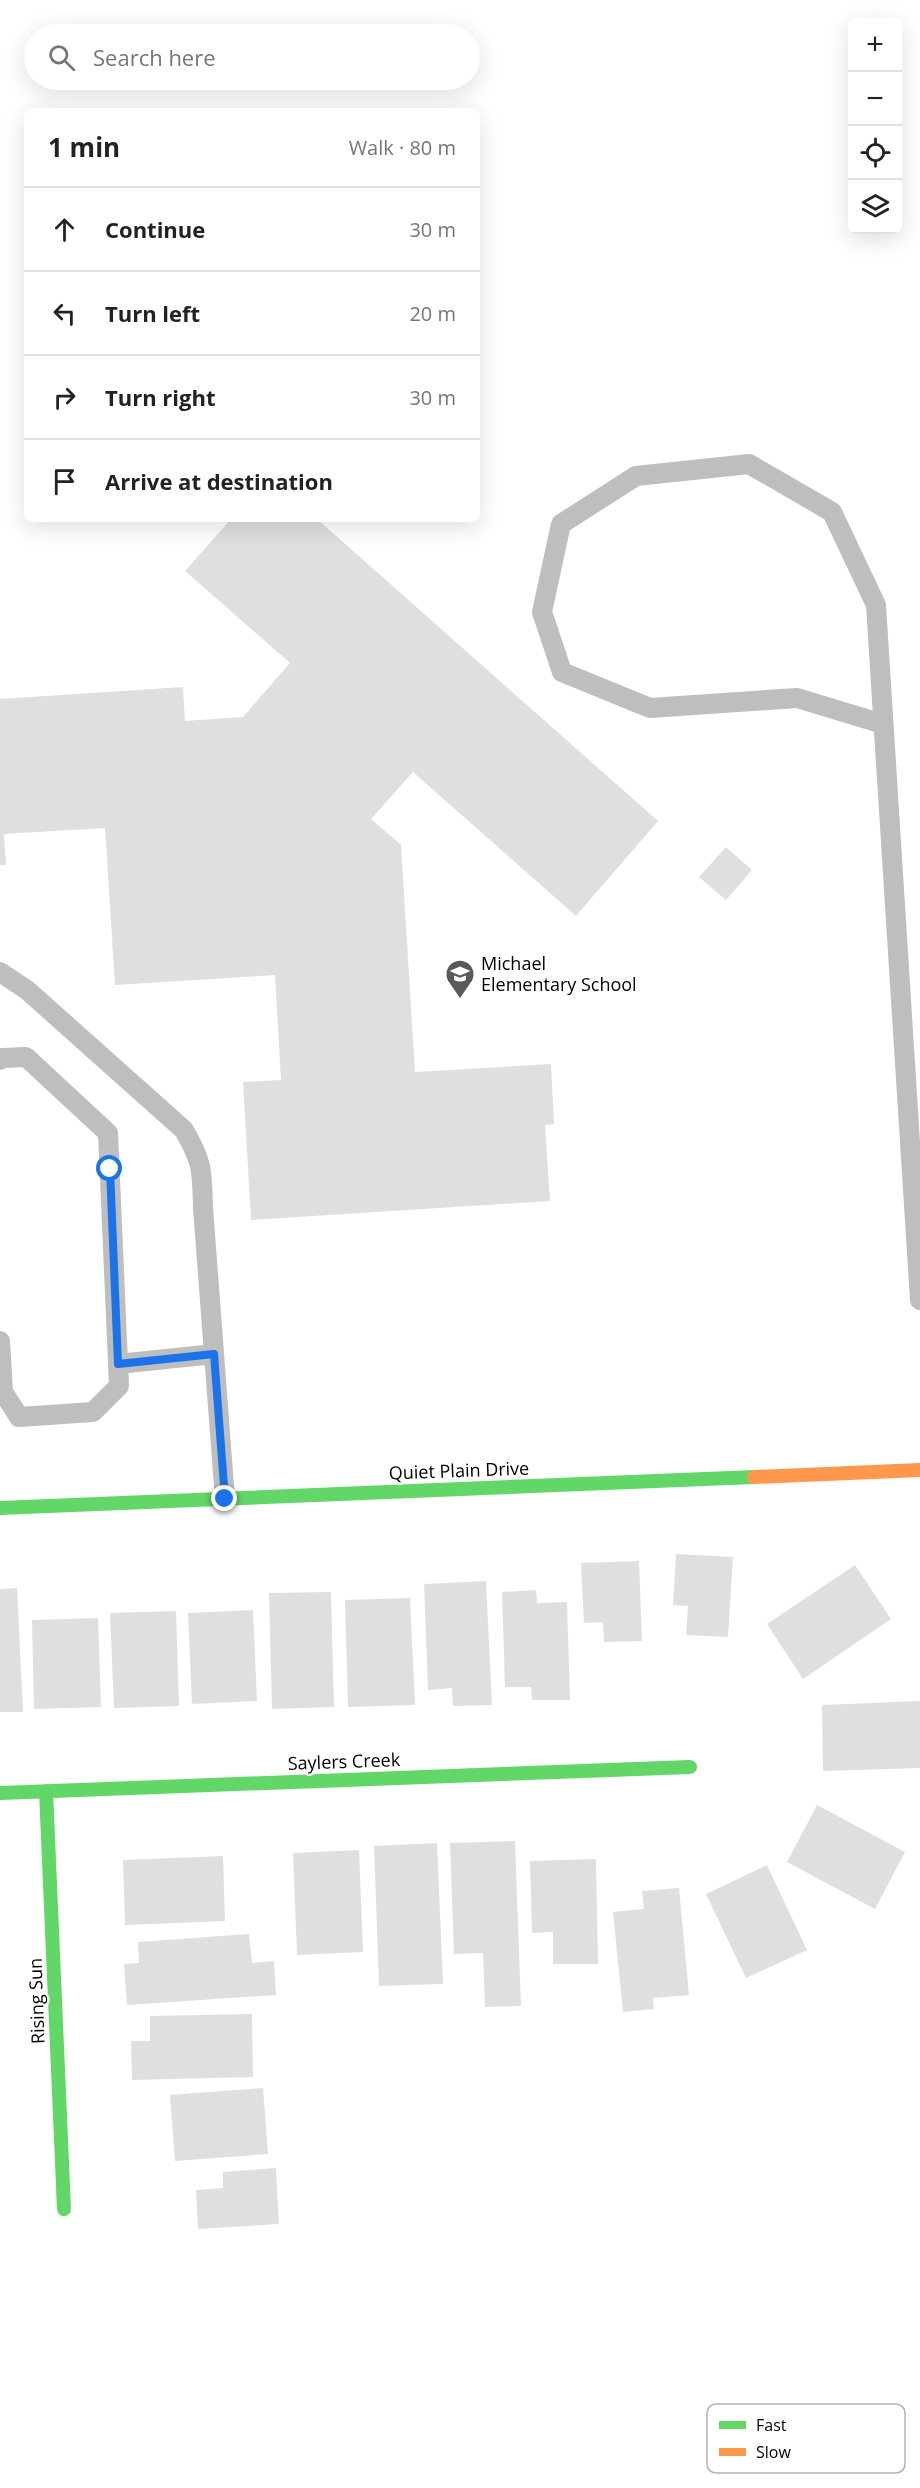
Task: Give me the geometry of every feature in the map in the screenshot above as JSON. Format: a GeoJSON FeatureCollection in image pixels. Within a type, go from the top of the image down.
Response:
{"type":"FeatureCollection","features":[{"type":"Feature","properties":{"kind":"street","name":"Quiet Plain Drive"},"geometry":{"type":"LineString","coordinates":[[0,1508],[920,1470]]}},
{"type":"Feature","properties":{"kind":"street","name":"Saylers Creek"},"geometry":{"type":"LineString","coordinates":[[0,1793],[690,1767]]}},
{"type":"Feature","properties":{"kind":"street","name":"Rising Sun"},"geometry":{"type":"LineString","coordinates":[[46,1791],[64,2209]]}},
{"type":"Feature","properties":{"kind":"lane"},"geometry":{"type":"LineString","coordinates":[[884,724],[797,698],[650,708],[562,672],[542,612],[561,524],[636,476],[749,464],[832,512],[876,605],[884,724],[920,1300]]}},
{"type":"Feature","properties":{"kind":"lane"},"geometry":{"type":"LineString","coordinates":[[0,972],[27,990],[184,1130],[195,1149],[202,1169],[202,1208],[225,1499]]}},
{"type":"Feature","properties":{"kind":"lane"},"geometry":{"type":"LineString","coordinates":[[0,1060],[26,1057],[108,1133],[119,1386],[93,1413],[19,1418],[3,1392],[0,1341]]}},
{"type":"Feature","properties":{"kind":"lane"},"geometry":{"type":"LineString","coordinates":[[118,1364],[214,1354]]}},
{"type":"Feature","properties":{"kind":"building"},"geometry":{"type":"Polygon","coordinates":[[[228,522],[320,522],[658,821],[576,916],[413,772],[371,819],[401,845],[415,1072],[551,1064],[554,1124],[545,1125],[550,1201],[251,1220],[243,1082],[281,1080],[275,975],[115,985],[105,828],[4,834],[6,865],[0,865],[0,699],[183,687],[185,721],[243,717],[290,663],[185,571],[228,522]]]}},
{"type":"Feature","properties":{"kind":"building"},"geometry":{"type":"Polygon","coordinates":[[[726,847],[752,870],[726,900],[699,877],[726,847]]]}},
{"type":"Feature","properties":{"kind":"building"},"geometry":{"type":"Polygon","coordinates":[[[676,1554],[733,1557],[728,1637],[686,1635],[688,1606],[673,1605],[676,1554]]]}},
{"type":"Feature","properties":{"kind":"building"},"geometry":{"type":"Polygon","coordinates":[[[639,1561],[642,1641],[604,1642],[603,1622],[584,1623],[581,1563],[639,1561]]]}},
{"type":"Feature","properties":{"kind":"building"},"geometry":{"type":"Polygon","coordinates":[[[855,1565],[891,1619],[803,1679],[767,1624],[855,1565]]]}},
{"type":"Feature","properties":{"kind":"building"},"geometry":{"type":"Polygon","coordinates":[[[486,1581],[492,1705],[453,1706],[452,1688],[428,1690],[424,1584],[486,1581]]]}},
{"type":"Feature","properties":{"kind":"building"},"geometry":{"type":"Polygon","coordinates":[[[17,1588],[23,1712],[0,1712],[0,1589],[17,1588]]]}},
{"type":"Feature","properties":{"kind":"building"},"geometry":{"type":"Polygon","coordinates":[[[536,1590],[537,1603],[567,1602],[570,1700],[532,1700],[531,1687],[505,1687],[502,1592],[536,1590]]]}},
{"type":"Feature","properties":{"kind":"building"},"geometry":{"type":"Polygon","coordinates":[[[331,1592],[334,1707],[272,1709],[269,1593],[331,1592]]]}},
{"type":"Feature","properties":{"kind":"building"},"geometry":{"type":"Polygon","coordinates":[[[410,1598],[415,1705],[348,1707],[345,1600],[410,1598]]]}},
{"type":"Feature","properties":{"kind":"building"},"geometry":{"type":"Polygon","coordinates":[[[253,1610],[257,1701],[192,1704],[188,1613],[253,1610]]]}},
{"type":"Feature","properties":{"kind":"building"},"geometry":{"type":"Polygon","coordinates":[[[176,1611],[179,1706],[114,1708],[110,1613],[176,1611]]]}},
{"type":"Feature","properties":{"kind":"building"},"geometry":{"type":"Polygon","coordinates":[[[98,1618],[101,1707],[34,1709],[32,1620],[98,1618]]]}},
{"type":"Feature","properties":{"kind":"building"},"geometry":{"type":"Polygon","coordinates":[[[920,1701],[920,1768],[823,1771],[822,1705],[920,1701]]]}},
{"type":"Feature","properties":{"kind":"building"},"geometry":{"type":"Polygon","coordinates":[[[817,1805],[905,1852],[875,1909],[787,1862],[817,1805]]]}},
{"type":"Feature","properties":{"kind":"building"},"geometry":{"type":"Polygon","coordinates":[[[515,1841],[521,2006],[485,2007],[483,1953],[454,1954],[450,1843],[515,1841]]]}},
{"type":"Feature","properties":{"kind":"building"},"geometry":{"type":"Polygon","coordinates":[[[437,1843],[443,1984],[379,1986],[374,1846],[437,1843]]]}},
{"type":"Feature","properties":{"kind":"building"},"geometry":{"type":"Polygon","coordinates":[[[359,1850],[363,1952],[297,1955],[293,1853],[359,1850]]]}},
{"type":"Feature","properties":{"kind":"building"},"geometry":{"type":"Polygon","coordinates":[[[223,1856],[225,1921],[125,1925],[123,1860],[223,1856]]]}},
{"type":"Feature","properties":{"kind":"building"},"geometry":{"type":"Polygon","coordinates":[[[596,1859],[598,1964],[553,1964],[553,1932],[532,1933],[530,1861],[596,1859]]]}},
{"type":"Feature","properties":{"kind":"building"},"geometry":{"type":"Polygon","coordinates":[[[767,1865],[807,1950],[746,1978],[706,1894],[767,1865]]]}},
{"type":"Feature","properties":{"kind":"building"},"geometry":{"type":"Polygon","coordinates":[[[679,1888],[689,1995],[653,1998],[654,2009],[623,2012],[613,1912],[644,1909],[642,1891],[679,1888]]]}},
{"type":"Feature","properties":{"kind":"building"},"geometry":{"type":"Polygon","coordinates":[[[249,1934],[252,1963],[274,1961],[276,1995],[127,2005],[124,1964],[139,1963],[138,1942],[249,1934]]]}},
{"type":"Feature","properties":{"kind":"building"},"geometry":{"type":"Polygon","coordinates":[[[252,2014],[253,2077],[132,2080],[131,2041],[150,2041],[150,2016],[252,2014]]]}},
{"type":"Feature","properties":{"kind":"building"},"geometry":{"type":"Polygon","coordinates":[[[263,2088],[268,2154],[175,2161],[170,2095],[263,2088]]]}},
{"type":"Feature","properties":{"kind":"building"},"geometry":{"type":"Polygon","coordinates":[[[276,2168],[279,2224],[198,2229],[196,2190],[223,2188],[223,2172],[276,2168]]]}},
{"type":"Feature","properties":{"kind":"traffic: fast"},"geometry":{"type":"LineString","coordinates":[[0,1508],[754,1477]]}},
{"type":"Feature","properties":{"kind":"traffic: fast"},"geometry":{"type":"LineString","coordinates":[[0,1793],[690,1767]]}},
{"type":"Feature","properties":{"kind":"traffic: fast"},"geometry":{"type":"LineString","coordinates":[[46,1791],[64,2209]]}},
{"type":"Feature","properties":{"kind":"traffic: slow"},"geometry":{"type":"LineString","coordinates":[[754,1477],[920,1470]]}},
{"type":"Feature","properties":{"kind":"place","name":"Michael Elementary School"},"geometry":{"type":"Point","coordinates":[460,1000]}},
{"type":"Feature","properties":{"kind":"route"},"geometry":{"type":"LineString","coordinates":[[110,1169],[118,1364],[214,1354],[225,1499]]}}]}
